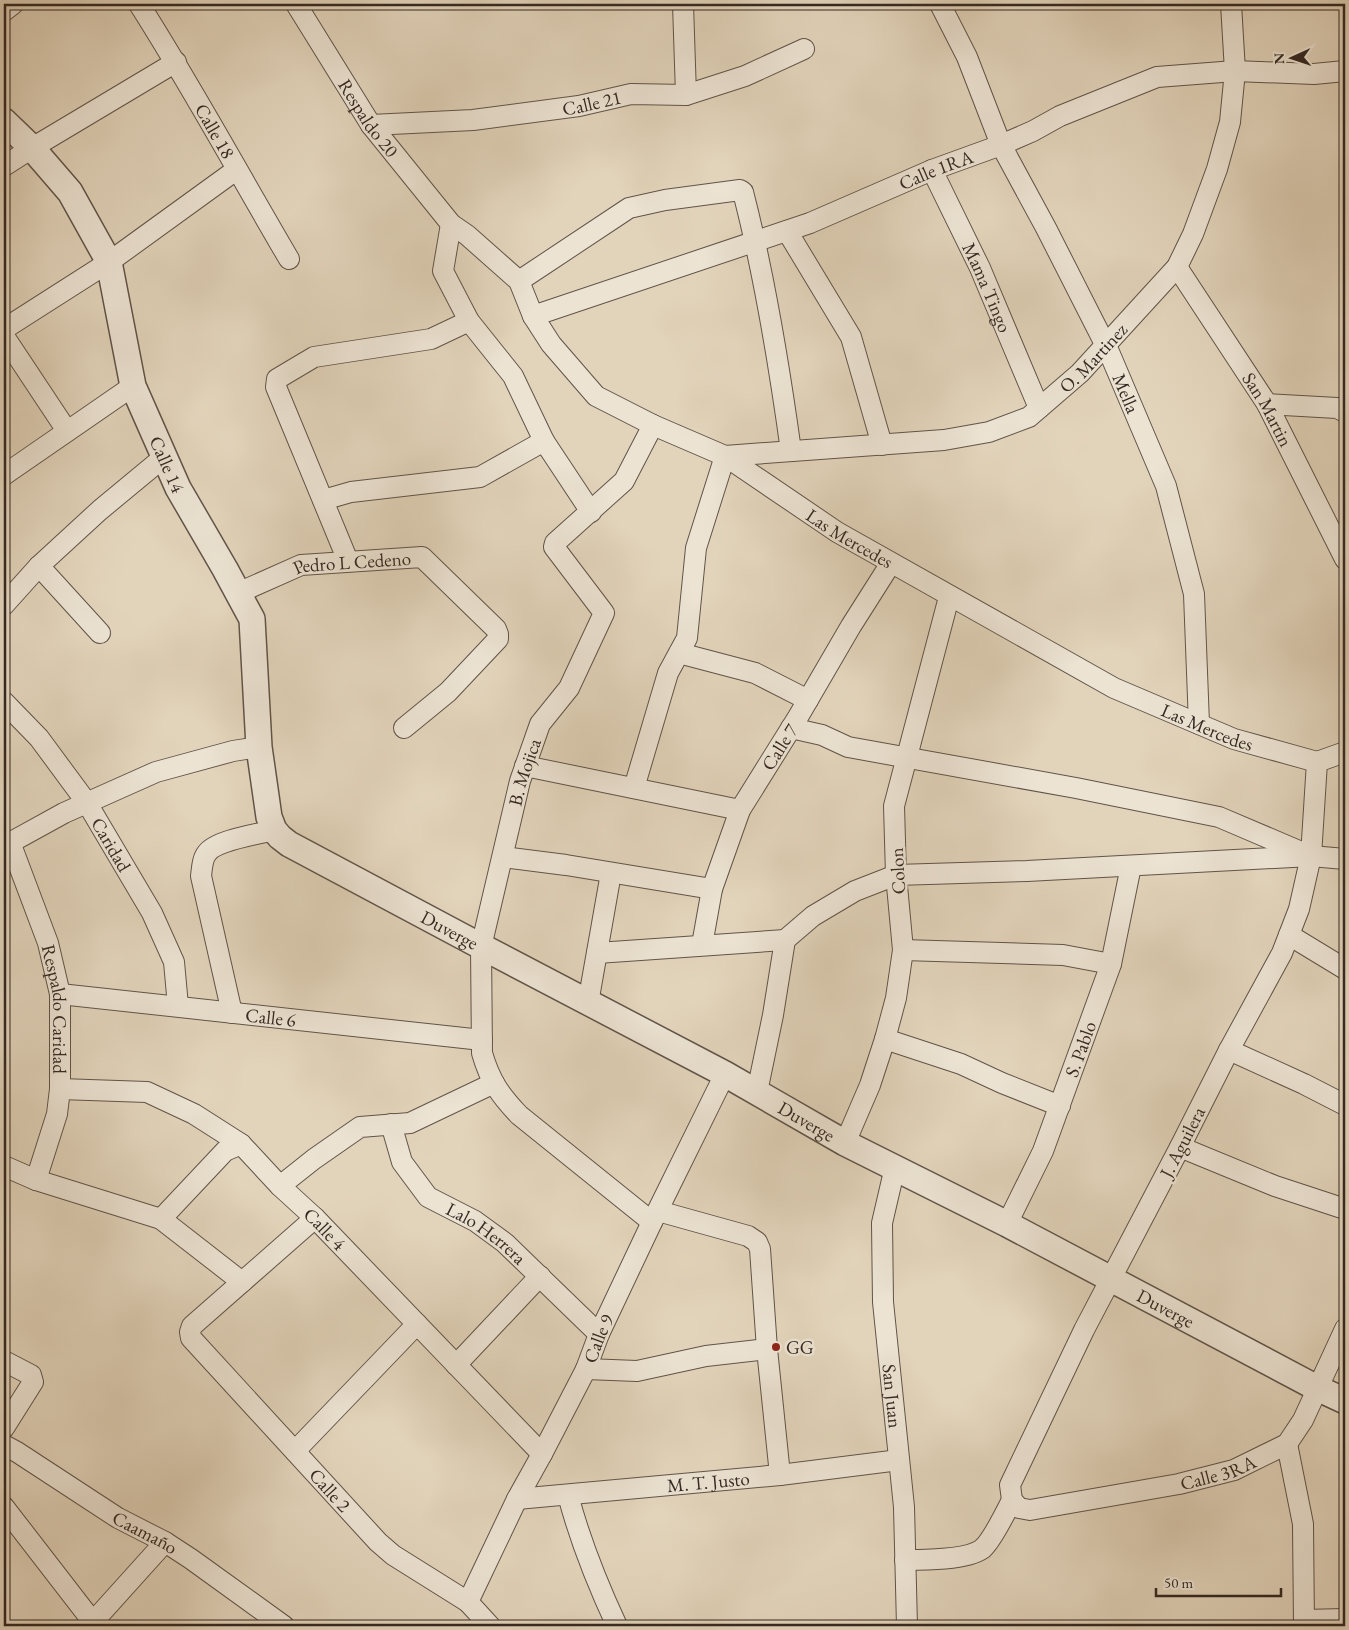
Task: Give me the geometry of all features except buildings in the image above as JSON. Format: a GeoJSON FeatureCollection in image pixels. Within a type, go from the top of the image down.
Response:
{"type":"FeatureCollection","features":[{"type":"Feature","properties":{"kind":"street"},"geometry":{"type":"LineString","coordinates":[[4,11],[13,4]]}},
{"type":"Feature","properties":{"kind":"street","name":"Calle 18"},"geometry":{"type":"LineString","coordinates":[[138,4],[176,62],[236,170],[289,259]]}},
{"type":"Feature","properties":{"kind":"street","name":"Respaldo 20"},"geometry":{"type":"LineString","coordinates":[[296,4],[371,125],[451,224]]}},
{"type":"Feature","properties":{"kind":"street"},"geometry":{"type":"LineString","coordinates":[[683,4],[686,95]]}},
{"type":"Feature","properties":{"kind":"street","name":"Mella"},"geometry":{"type":"LineString","coordinates":[[940,4],[967,58],[1001,145],[1105,344],[1166,486],[1194,594],[1199,724]]}},
{"type":"Feature","properties":{"kind":"street","name":"O. Martinez"},"geometry":{"type":"LineString","coordinates":[[725,456],[944,440],[989,432],[1029,417],[1080,373],[1177,267],[1193,234],[1217,170],[1230,122],[1236,71],[1230,4]]}},
{"type":"Feature","properties":{"kind":"street","name":"Calle 21"},"geometry":{"type":"LineString","coordinates":[[371,125],[473,120],[579,106],[631,94],[686,95],[744,76],[804,49]]}},
{"type":"Feature","properties":{"kind":"street"},"geometry":{"type":"LineString","coordinates":[[4,166],[176,62]]}},
{"type":"Feature","properties":{"kind":"street","name":"Calle 1RA"},"geometry":{"type":"LineString","coordinates":[[533,316],[810,224],[932,170],[1001,145],[1033,131],[1060,116],[1157,77],[1236,71],[1314,74],[1345,71]]}},
{"type":"Feature","properties":{"kind":"street","name":"Calle 14"},"geometry":{"type":"LineString","coordinates":[[4,120],[32,148],[70,192],[109,262],[133,386],[178,488],[252,619],[259,748],[269,817],[274,830]]}},
{"type":"Feature","properties":{"kind":"street"},"geometry":{"type":"LineString","coordinates":[[4,329],[109,262],[236,170]]}},
{"type":"Feature","properties":{"kind":"street","name":"Mama Tingo"},"geometry":{"type":"LineString","coordinates":[[932,170],[980,268],[1039,408]]}},
{"type":"Feature","properties":{"kind":"street"},"geometry":{"type":"LineString","coordinates":[[519,281],[629,208],[665,200],[740,190],[743,192],[756,242],[779,366],[792,451]]}},
{"type":"Feature","properties":{"kind":"street"},"geometry":{"type":"LineString","coordinates":[[451,224],[444,271],[469,321],[513,376],[544,441],[591,512],[624,481],[652,425]]}},
{"type":"Feature","properties":{"kind":"street","name":"Las Mercedes"},"geometry":{"type":"LineString","coordinates":[[451,224],[468,235],[519,281],[533,316],[551,344],[596,396],[652,425],[725,456],[837,532],[1114,688],[1234,739],[1317,762]]}},
{"type":"Feature","properties":{"kind":"street"},"geometry":{"type":"LineString","coordinates":[[788,231],[851,337],[882,445]]}},
{"type":"Feature","properties":{"kind":"street","name":"San Martin"},"geometry":{"type":"LineString","coordinates":[[1177,267],[1267,404],[1345,559]]}},
{"type":"Feature","properties":{"kind":"street"},"geometry":{"type":"LineString","coordinates":[[348,561],[276,387],[277,379],[314,357],[431,339],[469,321]]}},
{"type":"Feature","properties":{"kind":"street"},"geometry":{"type":"LineString","coordinates":[[4,336],[67,431]]}},
{"type":"Feature","properties":{"kind":"street"},"geometry":{"type":"LineString","coordinates":[[4,475],[133,386]]}},
{"type":"Feature","properties":{"kind":"street"},"geometry":{"type":"LineString","coordinates":[[1267,404],[1337,408],[1345,412]]}},
{"type":"Feature","properties":{"kind":"street"},"geometry":{"type":"LineString","coordinates":[[323,500],[352,492],[480,477],[544,441]]}},
{"type":"Feature","properties":{"kind":"street"},"geometry":{"type":"LineString","coordinates":[[634,788],[668,674],[687,638],[696,548],[725,456]]}},
{"type":"Feature","properties":{"kind":"street"},"geometry":{"type":"LineString","coordinates":[[4,605],[39,566],[100,510],[164,457]]}},
{"type":"Feature","properties":{"kind":"street","name":"B. Mojica"},"geometry":{"type":"LineString","coordinates":[[482,1047],[481,947],[525,766],[540,724],[569,688],[604,613],[554,547],[556,543],[591,512]]}},
{"type":"Feature","properties":{"kind":"street","name":"Pedro L Cedeno"},"geometry":{"type":"LineString","coordinates":[[238,594],[301,565],[422,557],[496,629],[498,639],[448,692],[404,728]]}},
{"type":"Feature","properties":{"kind":"street","name":"Calle 7"},"geometry":{"type":"LineString","coordinates":[[702,945],[712,889],[740,810],[851,626],[892,563]]}},
{"type":"Feature","properties":{"kind":"street"},"geometry":{"type":"LineString","coordinates":[[39,566],[100,633]]}},
{"type":"Feature","properties":{"kind":"street","name":"Colon"},"geometry":{"type":"LineString","coordinates":[[845,1143],[870,1085],[896,998],[903,950],[896,875],[894,806],[950,597]]}},
{"type":"Feature","properties":{"kind":"street"},"geometry":{"type":"LineString","coordinates":[[679,653],[755,673],[808,700]]}},
{"type":"Feature","properties":{"kind":"street","name":"Caridad"},"geometry":{"type":"LineString","coordinates":[[4,702],[39,738],[87,803],[152,913],[174,962],[178,1006]]}},
{"type":"Feature","properties":{"kind":"street"},"geometry":{"type":"LineString","coordinates":[[791,728],[822,735],[848,747],[908,756],[1219,817],[1310,856]]}},
{"type":"Feature","properties":{"kind":"street"},"geometry":{"type":"LineString","coordinates":[[7,844],[87,803],[156,772],[233,751],[259,748]]}},
{"type":"Feature","properties":{"kind":"street"},"geometry":{"type":"LineString","coordinates":[[1317,762],[1345,752]]}},
{"type":"Feature","properties":{"kind":"street","name":"J. Aguilera"},"geometry":{"type":"LineString","coordinates":[[1016,1504],[1010,1485],[1084,1330],[1229,1050],[1282,953],[1299,909],[1310,856],[1317,762]]}},
{"type":"Feature","properties":{"kind":"street"},"geometry":{"type":"LineString","coordinates":[[525,766],[740,810]]}},
{"type":"Feature","properties":{"kind":"street"},"geometry":{"type":"LineString","coordinates":[[232,1013],[201,876],[202,864],[207,852],[219,844],[274,830]]}},
{"type":"Feature","properties":{"kind":"street","name":"Duverge"},"geometry":{"type":"LineString","coordinates":[[274,830],[290,844],[481,947],[725,1074],[845,1143],[1007,1224],[1345,1401]]}},
{"type":"Feature","properties":{"kind":"street","name":"Respaldo Caridad"},"geometry":{"type":"LineString","coordinates":[[7,844],[48,943],[60,994],[60,1089],[57,1114],[36,1180]]}},
{"type":"Feature","properties":{"kind":"street"},"geometry":{"type":"LineString","coordinates":[[597,953],[785,940],[812,916],[855,891],[896,875],[1026,871],[1310,856],[1345,859]]}},
{"type":"Feature","properties":{"kind":"street"},"geometry":{"type":"LineString","coordinates":[[502,857],[566,865],[712,889]]}},
{"type":"Feature","properties":{"kind":"street","name":"S. Pablo"},"geometry":{"type":"LineString","coordinates":[[1007,1224],[1043,1151],[1111,964],[1131,866]]}},
{"type":"Feature","properties":{"kind":"street"},"geometry":{"type":"LineString","coordinates":[[588,1002],[612,873]]}},
{"type":"Feature","properties":{"kind":"street"},"geometry":{"type":"LineString","coordinates":[[1288,935],[1345,969]]}},
{"type":"Feature","properties":{"kind":"street"},"geometry":{"type":"LineString","coordinates":[[757,1092],[773,1015],[785,940]]}},
{"type":"Feature","properties":{"kind":"street"},"geometry":{"type":"LineString","coordinates":[[903,950],[1063,955],[1111,964]]}},
{"type":"Feature","properties":{"kind":"street","name":"Calle 6"},"geometry":{"type":"LineString","coordinates":[[60,994],[178,1006],[482,1047]]}},
{"type":"Feature","properties":{"kind":"street"},"geometry":{"type":"LineString","coordinates":[[885,1039],[961,1064],[1060,1106]]}},
{"type":"Feature","properties":{"kind":"street"},"geometry":{"type":"LineString","coordinates":[[482,1047],[487,1069],[494,1083],[501,1095],[519,1115],[655,1216],[748,1236],[757,1242],[760,1249],[767,1349],[780,1475]]}},
{"type":"Feature","properties":{"kind":"street"},"geometry":{"type":"LineString","coordinates":[[1229,1050],[1345,1105]]}},
{"type":"Feature","properties":{"kind":"street","name":"Calle 9"},"geometry":{"type":"LineString","coordinates":[[468,1602],[517,1499],[586,1369],[599,1334],[725,1074]]}},
{"type":"Feature","properties":{"kind":"street"},"geometry":{"type":"LineString","coordinates":[[280,1186],[360,1126],[410,1123],[494,1083]]}},
{"type":"Feature","properties":{"kind":"street","name":"Calle 4"},"geometry":{"type":"LineString","coordinates":[[60,1089],[146,1092],[194,1114],[241,1144],[280,1186],[315,1218],[542,1454]]}},
{"type":"Feature","properties":{"kind":"street","name":"Lalo Herrera"},"geometry":{"type":"LineString","coordinates":[[391,1124],[402,1162],[428,1197],[475,1221],[505,1243],[599,1334]]}},
{"type":"Feature","properties":{"kind":"street"},"geometry":{"type":"LineString","coordinates":[[161,1219],[225,1151],[241,1144]]}},
{"type":"Feature","properties":{"kind":"street"},"geometry":{"type":"LineString","coordinates":[[1180,1147],[1275,1186],[1345,1209]]}},
{"type":"Feature","properties":{"kind":"street"},"geometry":{"type":"LineString","coordinates":[[4,1166],[36,1180],[161,1219],[242,1282],[315,1218]]}},
{"type":"Feature","properties":{"kind":"street","name":"San Juan"},"geometry":{"type":"LineString","coordinates":[[895,1167],[882,1223],[883,1302],[904,1507],[907,1626]]}},
{"type":"Feature","properties":{"kind":"street"},"geometry":{"type":"LineString","coordinates":[[456,1365],[540,1276]]}},
{"type":"Feature","properties":{"kind":"street","name":"Calle 2"},"geometry":{"type":"LineString","coordinates":[[242,1282],[192,1326],[190,1332],[192,1338],[378,1542],[393,1555],[468,1602],[490,1626]]}},
{"type":"Feature","properties":{"kind":"street"},"geometry":{"type":"LineString","coordinates":[[295,1451],[416,1324]]}},
{"type":"Feature","properties":{"kind":"street","name":"Calle 3RA"},"geometry":{"type":"LineString","coordinates":[[1016,1504],[1030,1510],[1179,1484],[1234,1470],[1286,1444],[1302,1420],[1345,1329]]}},
{"type":"Feature","properties":{"kind":"street"},"geometry":{"type":"LineString","coordinates":[[586,1369],[637,1371],[706,1356],[767,1349]]}},
{"type":"Feature","properties":{"kind":"street"},"geometry":{"type":"LineString","coordinates":[[4,1361],[31,1375],[33,1382],[4,1428]]}},
{"type":"Feature","properties":{"kind":"street"},"geometry":{"type":"LineString","coordinates":[[1286,1444],[1303,1524],[1304,1623],[1345,1619]]}},
{"type":"Feature","properties":{"kind":"street","name":"Caamaño"},"geometry":{"type":"LineString","coordinates":[[8,1453],[118,1518],[191,1558],[274,1624]]}},
{"type":"Feature","properties":{"kind":"street","name":"M. T. Justo"},"geometry":{"type":"LineString","coordinates":[[517,1499],[780,1475],[900,1460]]}},
{"type":"Feature","properties":{"kind":"street"},"geometry":{"type":"LineString","coordinates":[[568,1495],[576,1528],[592,1571],[617,1626]]}},
{"type":"Feature","properties":{"kind":"street"},"geometry":{"type":"LineString","coordinates":[[905,1560],[957,1558],[982,1550],[1000,1523],[1016,1504]]}},
{"type":"Feature","properties":{"kind":"street"},"geometry":{"type":"LineString","coordinates":[[4,1507],[94,1625],[164,1542]]}},
{"type":"Feature","properties":{"kind":"place","name":"GG"},"geometry":{"type":"Point","coordinates":[776,1347]}}]}
